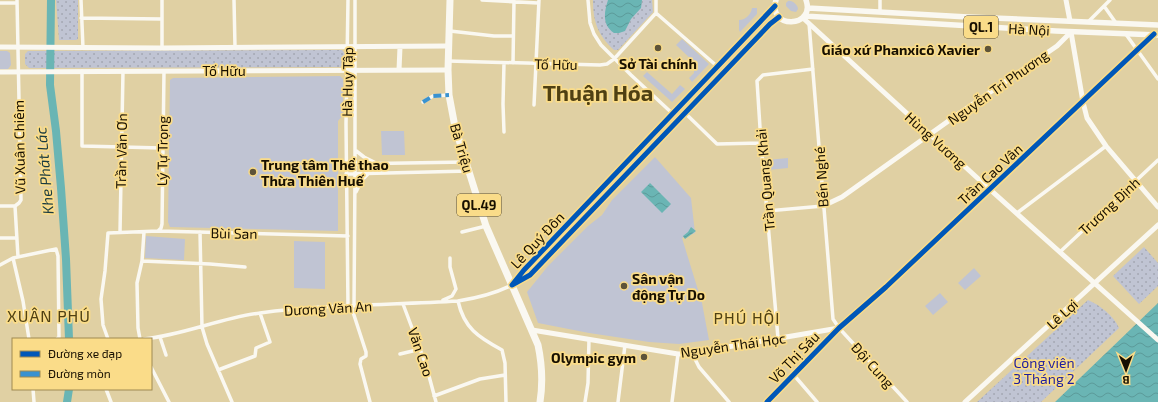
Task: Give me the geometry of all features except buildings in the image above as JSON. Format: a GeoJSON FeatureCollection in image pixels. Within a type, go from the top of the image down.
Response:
{"type":"FeatureCollection","features":[{"type":"Feature","properties":{"kind":"highway","name":"Bà Triệu"},"geometry":{"type":"LineString","coordinates":[[450,0],[448,70],[455,127],[486,226],[538,345],[542,365],[540,402]]}},
{"type":"Feature","properties":{"kind":"main road"},"geometry":{"type":"LineString","coordinates":[[803,17],[808,8],[806,0]]}},
{"type":"Feature","properties":{"kind":"main road"},"geometry":{"type":"LineString","coordinates":[[775,3],[779,18]]}},
{"type":"Feature","properties":{"kind":"main road","name":"Hà Nội"},"geometry":{"type":"LineString","coordinates":[[808,8],[1158,25]]}},
{"type":"Feature","properties":{"kind":"main road","name":"Hà Nội"},"geometry":{"type":"LineString","coordinates":[[803,17],[1071,32],[1156,34]]}},
{"type":"Feature","properties":{"kind":"main road","name":"QL.1"},"geometry":{"type":"LineString","coordinates":[[779,18],[787,22],[791,22],[799,20],[803,17]]}},
{"type":"Feature","properties":{"kind":"main road"},"geometry":{"type":"LineString","coordinates":[[1070,21],[1071,32]]}},
{"type":"Feature","properties":{"kind":"street"},"geometry":{"type":"LineString","coordinates":[[81,0],[83,48]]}},
{"type":"Feature","properties":{"kind":"street"},"geometry":{"type":"LineString","coordinates":[[162,0],[162,48]]}},
{"type":"Feature","properties":{"kind":"street"},"geometry":{"type":"LineString","coordinates":[[234,0],[235,48]]}},
{"type":"Feature","properties":{"kind":"street","name":"Hà Huy Tập"},"geometry":{"type":"LineString","coordinates":[[348,0],[346,174],[348,262],[351,306]]}},
{"type":"Feature","properties":{"kind":"street","name":"Hà Huy Tập"},"geometry":{"type":"LineString","coordinates":[[351,306],[354,262],[356,173],[355,0]]}},
{"type":"Feature","properties":{"kind":"street"},"geometry":{"type":"LineString","coordinates":[[482,0],[538,1],[534,105]]}},
{"type":"Feature","properties":{"kind":"street"},"geometry":{"type":"LineString","coordinates":[[588,0],[590,23],[601,46],[679,119]]}},
{"type":"Feature","properties":{"kind":"street"},"geometry":{"type":"LineString","coordinates":[[614,58],[656,13],[656,0]]}},
{"type":"Feature","properties":{"kind":"street"},"geometry":{"type":"LineString","coordinates":[[880,0],[880,12]]}},
{"type":"Feature","properties":{"kind":"street"},"geometry":{"type":"LineString","coordinates":[[1066,0],[1070,21]]}},
{"type":"Feature","properties":{"kind":"street"},"geometry":{"type":"LineString","coordinates":[[1088,22],[1110,0]]}},
{"type":"Feature","properties":{"kind":"street"},"geometry":{"type":"LineString","coordinates":[[0,3],[17,1]]}},
{"type":"Feature","properties":{"kind":"street","name":"Vũ Xuân Chiêm"},"geometry":{"type":"LineString","coordinates":[[0,206],[15,206],[20,203],[21,200],[17,1]]}},
{"type":"Feature","properties":{"kind":"street"},"geometry":{"type":"LineString","coordinates":[[513,63],[513,36],[517,1]]}},
{"type":"Feature","properties":{"kind":"street","name":"Lê Quý Đôn"},"geometry":{"type":"LineString","coordinates":[[512,285],[524,270],[742,42],[775,3]]}},
{"type":"Feature","properties":{"kind":"street"},"geometry":{"type":"LineString","coordinates":[[1104,6],[1116,23]]}},
{"type":"Feature","properties":{"kind":"street"},"geometry":{"type":"LineString","coordinates":[[656,13],[718,67]]}},
{"type":"Feature","properties":{"kind":"street","name":"Hùng Vương"},"geometry":{"type":"LineString","coordinates":[[803,17],[990,190],[1095,282],[1158,340]]}},
{"type":"Feature","properties":{"kind":"street"},"geometry":{"type":"LineString","coordinates":[[81,18],[162,19]]}},
{"type":"Feature","properties":{"kind":"street","name":"Lê Quý Đôn"},"geometry":{"type":"LineString","coordinates":[[512,285],[530,275],[770,24],[779,18]]}},
{"type":"Feature","properties":{"kind":"street","name":"Bến Nghé"},"geometry":{"type":"LineString","coordinates":[[809,23],[832,319],[839,328]]}},
{"type":"Feature","properties":{"kind":"street"},"geometry":{"type":"LineString","coordinates":[[449,31],[494,36],[513,36]]}},
{"type":"Feature","properties":{"kind":"street"},"geometry":{"type":"LineString","coordinates":[[1071,32],[1087,118],[1106,146],[1158,207]]}},
{"type":"Feature","properties":{"kind":"street","name":"Nguyễn Tri Phương"},"geometry":{"type":"LineString","coordinates":[[823,206],[842,196],[1057,46],[1071,32]]}},
{"type":"Feature","properties":{"kind":"street"},"geometry":{"type":"LineString","coordinates":[[1125,33],[1158,79]]}},
{"type":"Feature","properties":{"kind":"street","name":"Trần Cao Vân"},"geometry":{"type":"LineString","coordinates":[[839,328],[886,287],[1156,34]]}},
{"type":"Feature","properties":{"kind":"street"},"geometry":{"type":"LineString","coordinates":[[742,42],[748,48]]}},
{"type":"Feature","properties":{"kind":"street","name":"Tố Hữu"},"geometry":{"type":"LineString","coordinates":[[0,47],[235,48],[448,46]]}},
{"type":"Feature","properties":{"kind":"street"},"geometry":{"type":"LineString","coordinates":[[400,47],[400,70]]}},
{"type":"Feature","properties":{"kind":"street","name":"Tố Hữu"},"geometry":{"type":"LineString","coordinates":[[448,61],[604,65],[614,58]]}},
{"type":"Feature","properties":{"kind":"street"},"geometry":{"type":"LineString","coordinates":[[504,63],[504,132]]}},
{"type":"Feature","properties":{"kind":"street","name":"Trần Quang Khải"},"geometry":{"type":"LineString","coordinates":[[778,338],[761,143],[758,80],[763,75],[813,69]]}},
{"type":"Feature","properties":{"kind":"street","name":"Tố Hữu"},"geometry":{"type":"LineString","coordinates":[[0,72],[164,70],[448,70]]}},
{"type":"Feature","properties":{"kind":"street","name":"Lý Tự Trọng"},"geometry":{"type":"LineString","coordinates":[[158,231],[162,224],[164,70]]}},
{"type":"Feature","properties":{"kind":"street"},"geometry":{"type":"LineString","coordinates":[[82,71],[82,146],[162,148]]}},
{"type":"Feature","properties":{"kind":"street","name":"Trần Văn Ơn"},"geometry":{"type":"LineString","coordinates":[[120,232],[123,71]]}},
{"type":"Feature","properties":{"kind":"street"},"geometry":{"type":"LineString","coordinates":[[423,102],[433,96],[450,95]]}},
{"type":"Feature","properties":{"kind":"street"},"geometry":{"type":"LineString","coordinates":[[685,113],[717,144],[761,143]]}},
{"type":"Feature","properties":{"kind":"street"},"geometry":{"type":"LineString","coordinates":[[1017,213],[1106,146]]}},
{"type":"Feature","properties":{"kind":"street"},"geometry":{"type":"LineString","coordinates":[[356,150],[364,157],[379,164]]}},
{"type":"Feature","properties":{"kind":"street","name":"Trương Định"},"geometry":{"type":"LineString","coordinates":[[1060,251],[1158,160]]}},
{"type":"Feature","properties":{"kind":"street"},"geometry":{"type":"LineString","coordinates":[[346,164],[466,162]]}},
{"type":"Feature","properties":{"kind":"street"},"geometry":{"type":"LineString","coordinates":[[346,174],[469,171]]}},
{"type":"Feature","properties":{"kind":"street"},"geometry":{"type":"LineString","coordinates":[[355,193],[362,180],[369,173]]}},
{"type":"Feature","properties":{"kind":"street"},"geometry":{"type":"LineString","coordinates":[[588,203],[594,209]]}},
{"type":"Feature","properties":{"kind":"street"},"geometry":{"type":"LineString","coordinates":[[15,206],[18,257]]}},
{"type":"Feature","properties":{"kind":"street"},"geometry":{"type":"LineString","coordinates":[[767,211],[823,206]]}},
{"type":"Feature","properties":{"kind":"street"},"geometry":{"type":"LineString","coordinates":[[347,215],[355,216]]}},
{"type":"Feature","properties":{"kind":"street","name":"Lê Lợi"},"geometry":{"type":"LineString","coordinates":[[965,402],[1158,225]]}},
{"type":"Feature","properties":{"kind":"street"},"geometry":{"type":"LineString","coordinates":[[462,232],[486,226]]}},
{"type":"Feature","properties":{"kind":"street","name":"Bùi San"},"geometry":{"type":"LineString","coordinates":[[120,232],[158,231],[348,236]]}},
{"type":"Feature","properties":{"kind":"street"},"geometry":{"type":"LineString","coordinates":[[108,338],[103,325],[101,299],[105,271],[107,236],[108,233],[120,232]]}},
{"type":"Feature","properties":{"kind":"street"},"geometry":{"type":"LineString","coordinates":[[140,338],[138,328],[137,283],[142,261],[144,232]]}},
{"type":"Feature","properties":{"kind":"street"},"geometry":{"type":"LineString","coordinates":[[200,232],[202,327],[207,344],[232,402]]}},
{"type":"Feature","properties":{"kind":"street"},"geometry":{"type":"LineString","coordinates":[[0,238],[17,238]]}},
{"type":"Feature","properties":{"kind":"street"},"geometry":{"type":"LineString","coordinates":[[0,265],[13,258],[56,249],[58,256],[59,336],[58,338]]}},
{"type":"Feature","properties":{"kind":"street"},"geometry":{"type":"LineString","coordinates":[[13,258],[23,301],[29,338]]}},
{"type":"Feature","properties":{"kind":"street"},"geometry":{"type":"LineString","coordinates":[[436,302],[449,299],[455,293],[456,289],[450,267],[450,258]]}},
{"type":"Feature","properties":{"kind":"street"},"geometry":{"type":"LineString","coordinates":[[142,261],[245,268]]}},
{"type":"Feature","properties":{"kind":"street"},"geometry":{"type":"LineString","coordinates":[[348,262],[354,262]]}},
{"type":"Feature","properties":{"kind":"street","name":"Dương Văn An"},"geometry":{"type":"LineString","coordinates":[[152,338],[202,327],[244,315],[292,309],[458,301],[479,298],[498,292],[512,285]]}},
{"type":"Feature","properties":{"kind":"street"},"geometry":{"type":"LineString","coordinates":[[458,301],[460,312],[466,323],[478,336],[502,350],[505,363],[506,402]]}},
{"type":"Feature","properties":{"kind":"street","name":"Văn Cao"},"geometry":{"type":"LineString","coordinates":[[403,304],[421,349],[436,402]]}},
{"type":"Feature","properties":{"kind":"street"},"geometry":{"type":"LineString","coordinates":[[351,306],[366,352],[366,356],[362,359],[360,364],[370,402]]}},
{"type":"Feature","properties":{"kind":"street"},"geometry":{"type":"LineString","coordinates":[[218,370],[255,356],[256,348],[270,342],[260,313]]}},
{"type":"Feature","properties":{"kind":"street","name":"Nguyễn Thái Học"},"geometry":{"type":"LineString","coordinates":[[532,330],[678,354],[692,354],[839,328]]}},
{"type":"Feature","properties":{"kind":"street","name":"Võ Thị Sáu"},"geometry":{"type":"LineString","coordinates":[[767,402],[839,328]]}},
{"type":"Feature","properties":{"kind":"street","name":"Đội Cung"},"geometry":{"type":"LineString","coordinates":[[839,328],[907,402]]}},
{"type":"Feature","properties":{"kind":"street"},"geometry":{"type":"LineString","coordinates":[[160,337],[166,355]]}},
{"type":"Feature","properties":{"kind":"street"},"geometry":{"type":"LineString","coordinates":[[585,402],[588,383],[589,339]]}},
{"type":"Feature","properties":{"kind":"street"},"geometry":{"type":"LineString","coordinates":[[618,402],[625,345]]}},
{"type":"Feature","properties":{"kind":"street"},"geometry":{"type":"LineString","coordinates":[[400,354],[421,349]]}},
{"type":"Feature","properties":{"kind":"street"},"geometry":{"type":"LineString","coordinates":[[672,402],[678,354]]}},
{"type":"Feature","properties":{"kind":"street"},"geometry":{"type":"LineString","coordinates":[[692,354],[700,367],[729,402]]}},
{"type":"Feature","properties":{"kind":"street"},"geometry":{"type":"LineString","coordinates":[[152,369],[169,402]]}},
{"type":"Feature","properties":{"kind":"street"},"geometry":{"type":"LineString","coordinates":[[793,374],[817,402]]}},
{"type":"Feature","properties":{"kind":"street"},"geometry":{"type":"LineString","coordinates":[[434,396],[480,379],[505,375]]}},
{"type":"Feature","properties":{"kind":"street"},"geometry":{"type":"LineString","coordinates":[[34,390],[34,402]]}},
{"type":"Feature","properties":{"kind":"street"},"geometry":{"type":"LineString","coordinates":[[106,390],[111,402]]}},
{"type":"Feature","properties":{"kind":"green space"},"geometry":{"type":"Polygon","coordinates":[[[56,0],[78,0],[78,39],[59,40],[56,0]]]}},
{"type":"Feature","properties":{"kind":"green space"},"geometry":{"type":"Polygon","coordinates":[[[593,0],[652,0],[653,12],[618,50],[614,50],[604,39],[595,22],[593,0]]]}},
{"type":"Feature","properties":{"kind":"green space"},"geometry":{"type":"Polygon","coordinates":[[[788,1],[796,4],[798,9],[796,12],[791,11],[786,6],[788,1]]]}},
{"type":"Feature","properties":{"kind":"green space"},"geometry":{"type":"Polygon","coordinates":[[[752,8],[757,8],[757,14],[740,32],[739,20],[748,16],[752,8]]]}},
{"type":"Feature","properties":{"kind":"green space"},"geometry":{"type":"Polygon","coordinates":[[[682,39],[709,64],[692,82],[689,78],[694,73],[694,62],[676,45],[682,39]]]}},
{"type":"Feature","properties":{"kind":"green space"},"geometry":{"type":"Polygon","coordinates":[[[342,50],[345,54],[345,64],[340,67],[29,68],[25,64],[25,54],[28,51],[342,50]]]}},
{"type":"Feature","properties":{"kind":"green space"},"geometry":{"type":"Polygon","coordinates":[[[0,51],[7,51],[10,53],[11,65],[8,69],[0,69],[0,51]]]}},
{"type":"Feature","properties":{"kind":"green space"},"geometry":{"type":"Polygon","coordinates":[[[647,72],[672,94],[680,85],[685,89],[672,102],[643,76],[647,72]]]}},
{"type":"Feature","properties":{"kind":"green space","name":"Trung tâm Thể thao Thừa Thiên Huế"},"geometry":{"type":"Polygon","coordinates":[[[340,76],[343,79],[343,115],[338,121],[338,231],[170,227],[168,222],[170,80],[173,78],[340,76]]]}},
{"type":"Feature","properties":{"kind":"green space"},"geometry":{"type":"Polygon","coordinates":[[[381,131],[404,131],[405,155],[382,155],[381,131]]]}},
{"type":"Feature","properties":{"kind":"green space"},"geometry":{"type":"Polygon","coordinates":[[[655,157],[691,198],[695,233],[682,238],[702,303],[709,340],[679,344],[649,342],[589,333],[538,323],[527,292],[548,266],[588,226],[602,215],[612,200],[655,157]]]}},
{"type":"Feature","properties":{"kind":"green space"},"geometry":{"type":"Polygon","coordinates":[[[788,158],[788,168],[768,170],[767,160],[788,158]]]}},
{"type":"Feature","properties":{"kind":"green space"},"geometry":{"type":"Polygon","coordinates":[[[146,236],[185,239],[184,260],[145,258],[146,236]]]}},
{"type":"Feature","properties":{"kind":"green space"},"geometry":{"type":"Polygon","coordinates":[[[294,241],[325,242],[325,289],[294,288],[294,241]]]}},
{"type":"Feature","properties":{"kind":"green space"},"geometry":{"type":"Polygon","coordinates":[[[1144,247],[1158,263],[1158,286],[1139,304],[1113,276],[1144,247]]]}},
{"type":"Feature","properties":{"kind":"green space"},"geometry":{"type":"Polygon","coordinates":[[[974,268],[981,276],[965,290],[958,283],[974,268]]]}},
{"type":"Feature","properties":{"kind":"green space"},"geometry":{"type":"Polygon","coordinates":[[[940,293],[948,302],[933,315],[925,306],[940,293]]]}},
{"type":"Feature","properties":{"kind":"green space","name":"Công viên 3 Tháng 2"},"geometry":{"type":"Polygon","coordinates":[[[1088,300],[1106,311],[1114,319],[1119,328],[1041,402],[977,402],[1088,300]]]}},
{"type":"Feature","properties":{"kind":"water"},"geometry":{"type":"Polygon","coordinates":[[[608,0],[642,0],[641,8],[631,19],[625,31],[614,33],[607,26],[605,14],[608,0]]]}},
{"type":"Feature","properties":{"kind":"water"},"geometry":{"type":"Polygon","coordinates":[[[650,183],[671,204],[662,213],[641,192],[650,183]]]}},
{"type":"Feature","properties":{"kind":"water"},"geometry":{"type":"Polygon","coordinates":[[[691,227],[696,231],[685,239],[683,236],[691,227]]]}},
{"type":"Feature","properties":{"kind":"water"},"geometry":{"type":"Polygon","coordinates":[[[1158,303],[1158,402],[1055,402],[1158,303]]]}},
{"type":"Feature","properties":{"kind":"waterway","name":"Khe Phát Lác"},"geometry":{"type":"LineString","coordinates":[[51,0],[50,85],[61,188],[66,259],[69,338]]}},
{"type":"Feature","properties":{"kind":"waterway","name":"Khe Phát Lác"},"geometry":{"type":"LineString","coordinates":[[67,402],[69,390]]}},
{"type":"Feature","properties":{"kind":"marked path"},"geometry":{"type":"LineString","coordinates":[[423,102],[433,96],[449,95]]}},
{"type":"Feature","properties":{"kind":"cycle path"},"geometry":{"type":"LineString","coordinates":[[775,6],[524,270],[512,285],[530,275],[770,24],[779,17]]}},
{"type":"Feature","properties":{"kind":"cycle path"},"geometry":{"type":"LineString","coordinates":[[767,402],[839,328],[886,287],[1154,34]]}},
{"type":"Feature","properties":{"kind":"place","name":"Sở Tài chính"},"geometry":{"type":"Point","coordinates":[658,48]}},
{"type":"Feature","properties":{"kind":"place","name":"Giáo xứ Phanxicô Xavier"},"geometry":{"type":"Point","coordinates":[988,49]}},
{"type":"Feature","properties":{"kind":"place","name":"Trung tâm Thể thao Thừa Thiên Huế"},"geometry":{"type":"Point","coordinates":[253,172]}},
{"type":"Feature","properties":{"kind":"place","name":"Sân vận động Tự Do"},"geometry":{"type":"Point","coordinates":[624,286]}},
{"type":"Feature","properties":{"kind":"place","name":"Olympic gym"},"geometry":{"type":"Point","coordinates":[644,357]}},
{"type":"Feature","properties":{"kind":"district","name":"Thuận Hóa"},"geometry":{"type":"Point","coordinates":[598,92]}},
{"type":"Feature","properties":{"kind":"district","name":"XUÂN PHÚ"},"geometry":{"type":"Point","coordinates":[49,315]}},
{"type":"Feature","properties":{"kind":"district","name":"PHÚ HỘI"},"geometry":{"type":"Point","coordinates":[747,317]}}]}
